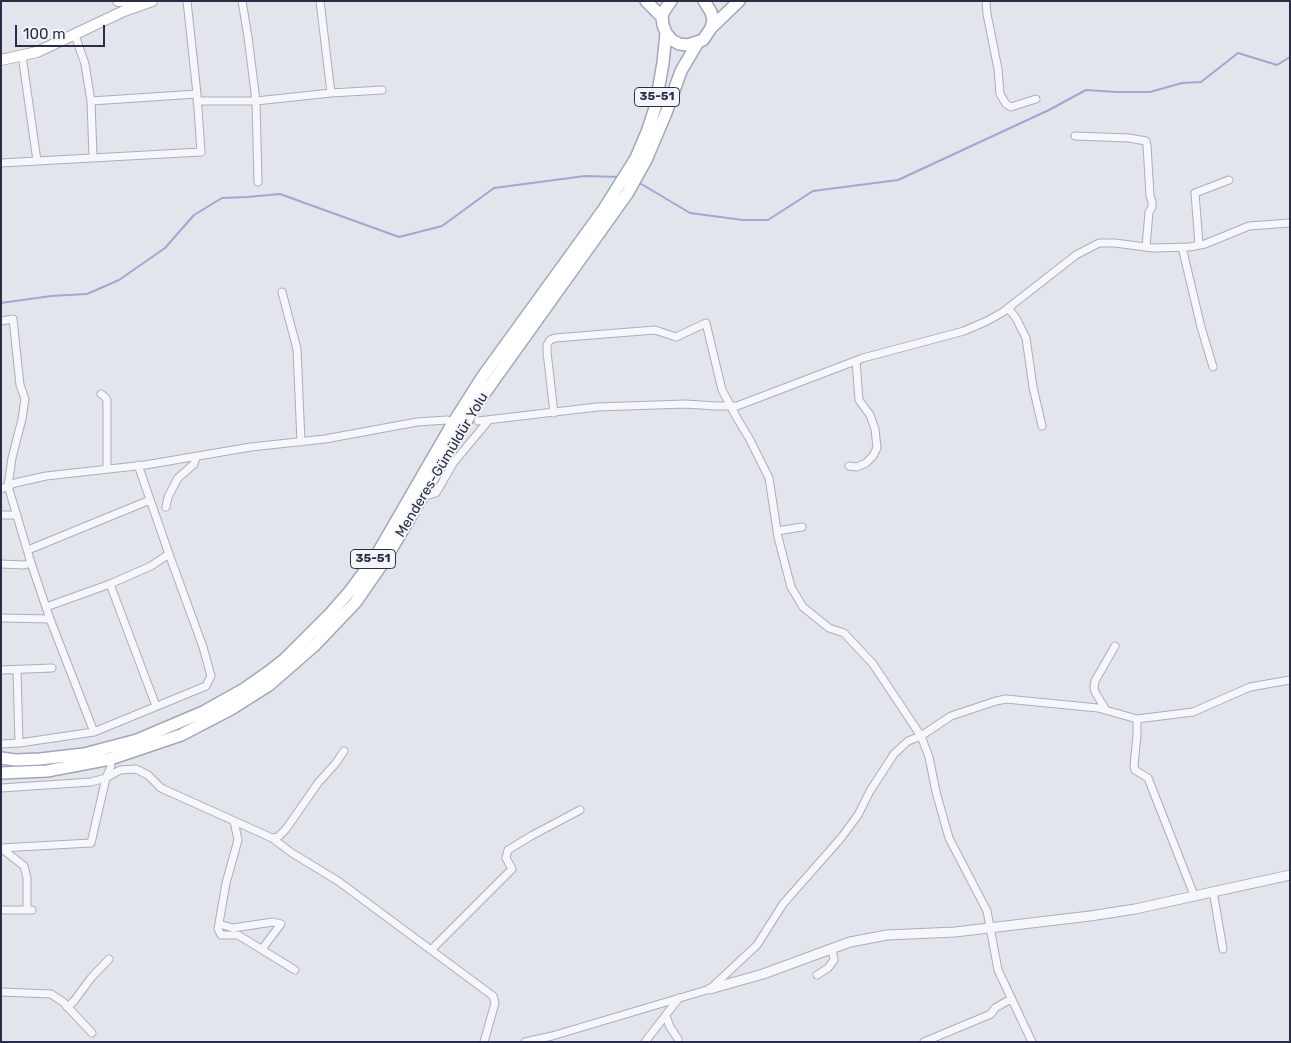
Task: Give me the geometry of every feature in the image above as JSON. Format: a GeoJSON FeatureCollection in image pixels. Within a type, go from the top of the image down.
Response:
{"type":"FeatureCollection","features":[{"type":"Feature","properties":{"kind":"main road"},"geometry":{"type":"LineString","coordinates":[[118,1],[130,1]]}},
{"type":"Feature","properties":{"kind":"main road"},"geometry":{"type":"LineString","coordinates":[[1,60],[37,52],[124,11],[152,1]]}},
{"type":"Feature","properties":{"kind":"main road"},"geometry":{"type":"LineString","coordinates":[[646,1],[662,17],[671,1]]}},
{"type":"Feature","properties":{"kind":"main road"},"geometry":{"type":"LineString","coordinates":[[704,1],[712,12],[711,28]]}},
{"type":"Feature","properties":{"kind":"main road","name":"35-51"},"geometry":{"type":"LineString","coordinates":[[621,192],[666,113],[681,70],[697,44],[708,35],[711,28],[739,1]]}},
{"type":"Feature","properties":{"kind":"main road","name":"35-51"},"geometry":{"type":"LineString","coordinates":[[641,159],[663,63],[666,33],[662,17]]}},
{"type":"Feature","properties":{"kind":"main road"},"geometry":{"type":"LineString","coordinates":[[666,33],[679,44],[697,44]]}},
{"type":"Feature","properties":{"kind":"main road","name":"Menderes-Gümüldür Yolu"},"geometry":{"type":"LineString","coordinates":[[1,773],[46,771],[110,759],[181,734],[231,709],[269,685],[315,645],[355,602],[385,560],[479,402],[621,192]]}},
{"type":"Feature","properties":{"kind":"main road","name":"Menderes-Gümüldür Yolu"},"geometry":{"type":"LineString","coordinates":[[1,758],[15,760],[40,759],[84,754],[136,740],[203,712],[244,689],[285,659],[307,639],[350,591],[376,556],[450,428],[483,376],[604,209],[621,192]]}},
{"type":"Feature","properties":{"kind":"street"},"geometry":{"type":"LineString","coordinates":[[1,162],[201,152],[187,1]]}},
{"type":"Feature","properties":{"kind":"street"},"geometry":{"type":"LineString","coordinates":[[242,1],[256,101],[258,182]]}},
{"type":"Feature","properties":{"kind":"street"},"geometry":{"type":"LineString","coordinates":[[320,1],[331,93]]}},
{"type":"Feature","properties":{"kind":"street"},"geometry":{"type":"LineString","coordinates":[[986,1],[998,69],[1000,94],[1006,104],[1012,107],[1036,100]]}},
{"type":"Feature","properties":{"kind":"street"},"geometry":{"type":"LineString","coordinates":[[75,35],[85,64],[91,101],[93,158]]}},
{"type":"Feature","properties":{"kind":"street"},"geometry":{"type":"LineString","coordinates":[[22,55],[38,161]]}},
{"type":"Feature","properties":{"kind":"street"},"geometry":{"type":"LineString","coordinates":[[91,101],[197,98],[256,101],[382,90]]}},
{"type":"Feature","properties":{"kind":"street"},"geometry":{"type":"LineString","coordinates":[[1075,136],[1129,138],[1146,141],[1152,202],[1149,212],[1146,247]]}},
{"type":"Feature","properties":{"kind":"street"},"geometry":{"type":"LineString","coordinates":[[1199,245],[1195,193],[1230,180]]}},
{"type":"Feature","properties":{"kind":"street"},"geometry":{"type":"LineString","coordinates":[[478,421],[597,407],[657,404],[737,406],[856,360],[964,331],[987,321],[1008,308],[1076,255],[1099,243],[1146,247],[1182,247],[1199,245],[1249,226],[1290,223]]}},
{"type":"Feature","properties":{"kind":"street"},"geometry":{"type":"LineString","coordinates":[[1182,247],[1201,327],[1213,367]]}},
{"type":"Feature","properties":{"kind":"street"},"geometry":{"type":"LineString","coordinates":[[282,292],[297,349],[300,442]]}},
{"type":"Feature","properties":{"kind":"street"},"geometry":{"type":"LineString","coordinates":[[1008,308],[1016,318],[1026,338],[1033,387],[1042,426]]}},
{"type":"Feature","properties":{"kind":"street"},"geometry":{"type":"LineString","coordinates":[[1,321],[13,319],[20,385],[25,399],[22,419],[4,487],[17,514],[31,564],[50,619],[94,732]]}},
{"type":"Feature","properties":{"kind":"street"},"geometry":{"type":"LineString","coordinates":[[554,413],[547,352],[547,344],[550,340],[655,330],[676,337],[706,323],[722,390],[769,478],[777,531],[791,587],[803,607],[829,628],[844,633],[873,664],[921,736],[929,757],[936,792],[949,838],[987,911],[998,970],[1030,1041]]}},
{"type":"Feature","properties":{"kind":"street"},"geometry":{"type":"LineString","coordinates":[[849,466],[857,467],[866,463],[873,456],[877,448],[875,429],[870,415],[859,400],[856,360]]}},
{"type":"Feature","properties":{"kind":"street"},"geometry":{"type":"LineString","coordinates":[[102,394],[107,400],[107,469]]}},
{"type":"Feature","properties":{"kind":"street"},"geometry":{"type":"LineString","coordinates":[[4,487],[46,476],[196,457],[251,447],[325,439],[417,422],[446,420]]}},
{"type":"Feature","properties":{"kind":"street"},"geometry":{"type":"LineString","coordinates":[[422,497],[436,493],[454,462],[489,420]]}},
{"type":"Feature","properties":{"kind":"street"},"geometry":{"type":"LineString","coordinates":[[166,507],[168,496],[178,478],[194,464],[196,457]]}},
{"type":"Feature","properties":{"kind":"street"},"geometry":{"type":"LineString","coordinates":[[1,744],[19,744],[94,732],[206,686],[212,676],[138,465]]}},
{"type":"Feature","properties":{"kind":"street"},"geometry":{"type":"LineString","coordinates":[[28,550],[150,500]]}},
{"type":"Feature","properties":{"kind":"street"},"geometry":{"type":"LineString","coordinates":[[1,514],[17,514]]}},
{"type":"Feature","properties":{"kind":"street"},"geometry":{"type":"LineString","coordinates":[[777,531],[802,527]]}},
{"type":"Feature","properties":{"kind":"street"},"geometry":{"type":"LineString","coordinates":[[46,607],[110,584],[151,566],[169,554]]}},
{"type":"Feature","properties":{"kind":"street"},"geometry":{"type":"LineString","coordinates":[[1,564],[31,564]]}},
{"type":"Feature","properties":{"kind":"street"},"geometry":{"type":"LineString","coordinates":[[110,584],[156,706]]}},
{"type":"Feature","properties":{"kind":"street"},"geometry":{"type":"LineString","coordinates":[[1,618],[50,619]]}},
{"type":"Feature","properties":{"kind":"street"},"geometry":{"type":"LineString","coordinates":[[1106,710],[1094,687],[1095,681],[1115,646]]}},
{"type":"Feature","properties":{"kind":"street"},"geometry":{"type":"LineString","coordinates":[[1,670],[52,668]]}},
{"type":"Feature","properties":{"kind":"street"},"geometry":{"type":"LineString","coordinates":[[17,670],[19,744]]}},
{"type":"Feature","properties":{"kind":"street"},"geometry":{"type":"LineString","coordinates":[[710,989],[757,945],[783,904],[858,816],[878,778],[894,754],[908,741],[921,736],[951,716],[996,701],[1006,700],[1098,708],[1136,719],[1193,712],[1250,687],[1290,680]]}},
{"type":"Feature","properties":{"kind":"street"},"geometry":{"type":"LineString","coordinates":[[1136,719],[1135,770],[1148,778],[1194,895]]}},
{"type":"Feature","properties":{"kind":"street"},"geometry":{"type":"LineString","coordinates":[[272,838],[278,837],[286,829],[318,783],[344,751]]}},
{"type":"Feature","properties":{"kind":"street"},"geometry":{"type":"LineString","coordinates":[[1,848],[91,843],[106,778],[111,766],[110,759]]}},
{"type":"Feature","properties":{"kind":"street"},"geometry":{"type":"LineString","coordinates":[[1,788],[91,782],[106,778],[120,770],[136,769],[148,775],[161,788],[272,838],[292,853],[338,881],[493,996],[495,1003],[484,1042]]}},
{"type":"Feature","properties":{"kind":"street"},"geometry":{"type":"LineString","coordinates":[[431,950],[512,869],[506,858],[508,850],[580,810]]}},
{"type":"Feature","properties":{"kind":"street"},"geometry":{"type":"LineString","coordinates":[[234,820],[238,840],[226,882],[218,930],[221,935],[238,935],[295,970]]}},
{"type":"Feature","properties":{"kind":"street"},"geometry":{"type":"LineString","coordinates":[[1,848],[24,866],[27,878],[29,910],[1,910]]}},
{"type":"Feature","properties":{"kind":"street"},"geometry":{"type":"LineString","coordinates":[[525,1042],[552,1036],[763,974],[850,942],[888,935],[955,932],[1090,916],[1290,875]]}},
{"type":"Feature","properties":{"kind":"street"},"geometry":{"type":"LineString","coordinates":[[1213,891],[1223,950]]}},
{"type":"Feature","properties":{"kind":"street"},"geometry":{"type":"LineString","coordinates":[[219,924],[233,928],[273,922],[281,924],[262,949]]}},
{"type":"Feature","properties":{"kind":"street"},"geometry":{"type":"LineString","coordinates":[[817,975],[828,968],[834,960],[832,949]]}},
{"type":"Feature","properties":{"kind":"street"},"geometry":{"type":"LineString","coordinates":[[67,1007],[74,1001],[108,958]]}},
{"type":"Feature","properties":{"kind":"street"},"geometry":{"type":"LineString","coordinates":[[1,992],[51,994],[67,1007],[92,1033]]}},
{"type":"Feature","properties":{"kind":"street"},"geometry":{"type":"LineString","coordinates":[[645,1042],[679,998]]}},
{"type":"Feature","properties":{"kind":"street"},"geometry":{"type":"LineString","coordinates":[[924,1042],[991,1014],[996,1008],[1011,999]]}},
{"type":"Feature","properties":{"kind":"street"},"geometry":{"type":"LineString","coordinates":[[666,1016],[670,1027],[678,1039]]}},
{"type":"Feature","properties":{"kind":"waterway"},"geometry":{"type":"LineString","coordinates":[[638,182],[690,213],[743,220],[768,220],[813,191],[898,180],[1049,110],[1086,90],[1150,92],[1182,83],[1201,82],[1238,53],[1277,65],[1290,57]]}},
{"type":"Feature","properties":{"kind":"waterway"},"geometry":{"type":"LineString","coordinates":[[1,303],[51,296],[87,294],[119,280],[165,248],[194,215],[222,198],[280,194],[399,237],[442,226],[494,188],[585,176],[620,177]]}}]}
